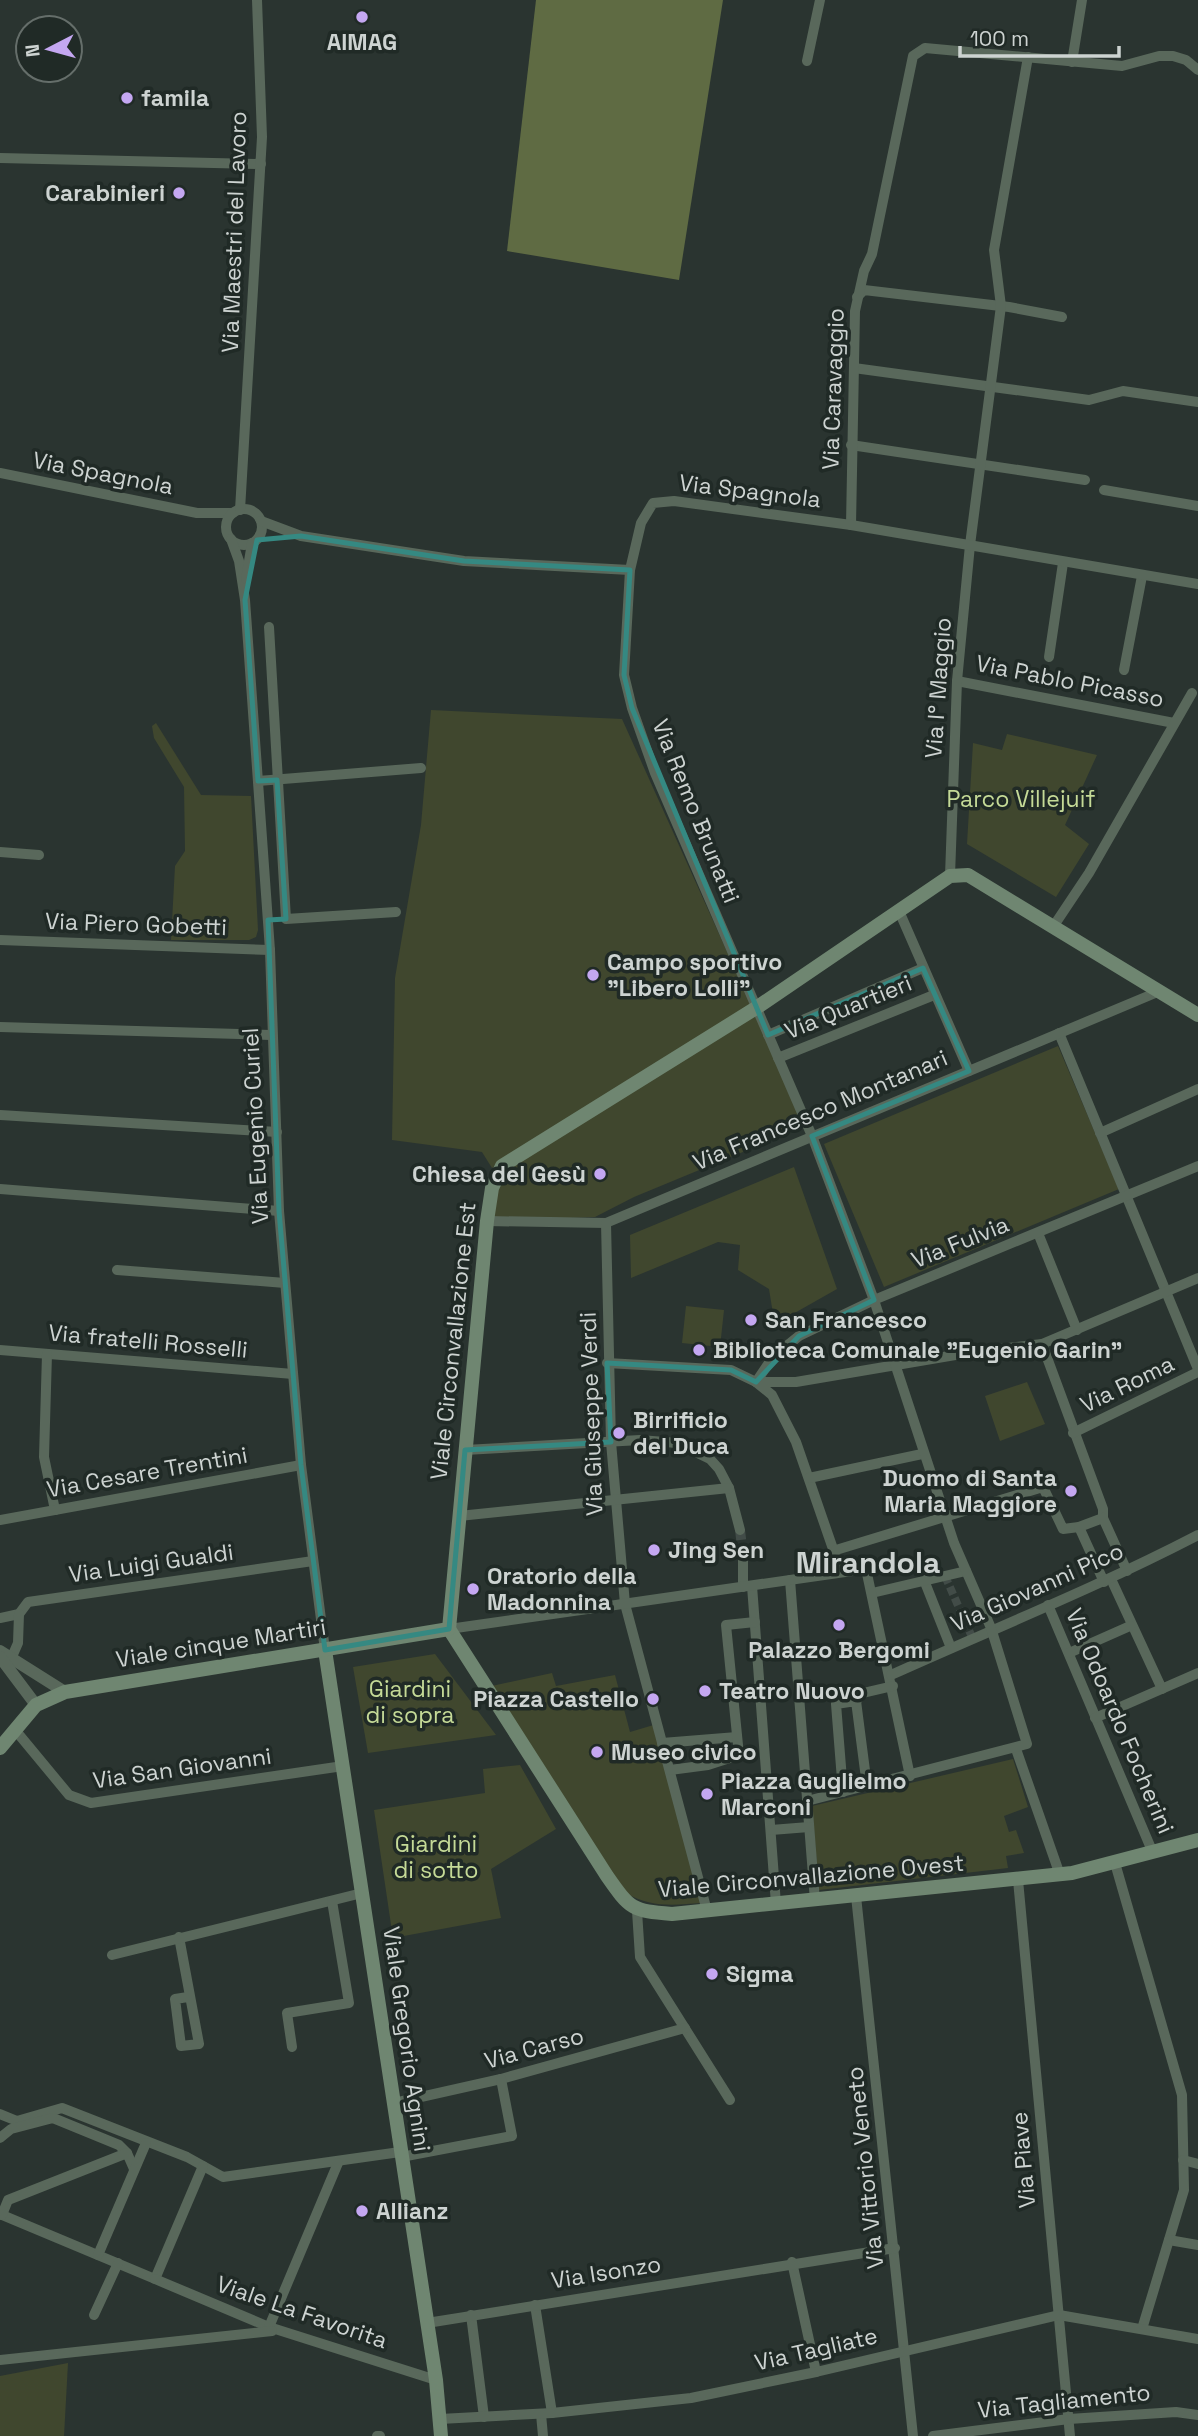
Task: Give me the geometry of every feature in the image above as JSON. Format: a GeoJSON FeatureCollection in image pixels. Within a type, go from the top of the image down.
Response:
{"type":"FeatureCollection","features":[{"type":"Feature","properties":{"kind":"main road"},"geometry":{"type":"LineString","coordinates":[[950,876],[968,875],[1198,1015]]}},
{"type":"Feature","properties":{"kind":"main road","name":"Viale Circonvallazione Est"},"geometry":{"type":"LineString","coordinates":[[449,1629],[487,1221],[492,1188],[502,1166],[756,1008],[950,876]]}},
{"type":"Feature","properties":{"kind":"main road","name":"Viale cinque Martiri"},"geometry":{"type":"LineString","coordinates":[[0,1748],[36,1705],[65,1692],[449,1629]]}},
{"type":"Feature","properties":{"kind":"main road","name":"Viale Circonvallazione Ovest"},"geometry":{"type":"LineString","coordinates":[[449,1629],[615,1887],[636,1911],[672,1914],[1060,1875],[1198,1840]]}},
{"type":"Feature","properties":{"kind":"main road","name":"Viale Gregorio Agnini"},"geometry":{"type":"LineString","coordinates":[[325,1650],[436,2380],[441,2436]]}},
{"type":"Feature","properties":{"kind":"street","name":"Via Maestri del Lavoro"},"geometry":{"type":"LineString","coordinates":[[237,511],[245,465],[261,164],[257,0]]}},
{"type":"Feature","properties":{"kind":"street"},"geometry":{"type":"LineString","coordinates":[[807,61],[820,0]]}},
{"type":"Feature","properties":{"kind":"street"},"geometry":{"type":"LineString","coordinates":[[1072,62],[1082,0]]}},
{"type":"Feature","properties":{"kind":"street","name":"Via Caravaggio"},"geometry":{"type":"LineString","coordinates":[[851,525],[851,444],[857,297],[872,254],[913,56],[925,48],[1122,66],[1159,56],[1174,56],[1186,60],[1198,70]]}},
{"type":"Feature","properties":{"kind":"street","name":"Via I° Maggio"},"geometry":{"type":"LineString","coordinates":[[950,876],[957,681],[970,545],[993,385],[1001,306],[994,250],[1028,57]]}},
{"type":"Feature","properties":{"kind":"street"},"geometry":{"type":"LineString","coordinates":[[0,158],[261,164]]}},
{"type":"Feature","properties":{"kind":"street"},"geometry":{"type":"LineString","coordinates":[[857,297],[864,290],[1001,306],[1062,317]]}},
{"type":"Feature","properties":{"kind":"street"},"geometry":{"type":"LineString","coordinates":[[854,368],[1089,400],[1123,391],[1198,402]]}},
{"type":"Feature","properties":{"kind":"street"},"geometry":{"type":"LineString","coordinates":[[851,444],[1085,480]]}},
{"type":"Feature","properties":{"kind":"street","name":"Via Maestri del Lavoro"},"geometry":{"type":"LineString","coordinates":[[245,465],[257,516]]}},
{"type":"Feature","properties":{"kind":"street","name":"Via Spagnola"},"geometry":{"type":"LineString","coordinates":[[0,473],[197,513],[213,520],[229,536]]}},
{"type":"Feature","properties":{"kind":"street"},"geometry":{"type":"LineString","coordinates":[[1104,490],[1198,506]]}},
{"type":"Feature","properties":{"kind":"street","name":"Via Spagnola"},"geometry":{"type":"LineString","coordinates":[[630,570],[641,523],[653,503],[674,502],[851,525],[1198,584]]}},
{"type":"Feature","properties":{"kind":"street"},"geometry":{"type":"LineString","coordinates":[[301,536],[257,516],[237,511],[227,522],[229,536],[241,545],[301,536],[464,561],[630,570]]}},
{"type":"Feature","properties":{"kind":"street","name":"Via Spagnola"},"geometry":{"type":"LineString","coordinates":[[197,513],[237,511]]}},
{"type":"Feature","properties":{"kind":"street"},"geometry":{"type":"LineString","coordinates":[[254,541],[261,531],[257,516]]}},
{"type":"Feature","properties":{"kind":"street","name":"Via Eugenio Curiel"},"geometry":{"type":"LineString","coordinates":[[229,536],[239,561],[245,600],[270,950],[279,1210],[301,1465],[325,1650]]}},
{"type":"Feature","properties":{"kind":"street","name":"Via Eugenio Curiel"},"geometry":{"type":"LineString","coordinates":[[245,600],[254,541]]}},
{"type":"Feature","properties":{"kind":"street"},"geometry":{"type":"LineString","coordinates":[[1049,657],[1063,562]]}},
{"type":"Feature","properties":{"kind":"street","name":"Via Remo Brunatti"},"geometry":{"type":"LineString","coordinates":[[630,570],[624,675],[632,708],[655,773],[812,1136],[874,1300],[922,1454],[966,1571],[991,1628],[1027,1744],[1017,1749]]}},
{"type":"Feature","properties":{"kind":"street"},"geometry":{"type":"LineString","coordinates":[[1124,670],[1142,576]]}},
{"type":"Feature","properties":{"kind":"street"},"geometry":{"type":"LineString","coordinates":[[269,627],[286,919]]}},
{"type":"Feature","properties":{"kind":"street","name":"Via Pablo Picasso"},"geometry":{"type":"LineString","coordinates":[[957,681],[1174,723]]}},
{"type":"Feature","properties":{"kind":"street","name":"Via Pablo Picasso"},"geometry":{"type":"LineString","coordinates":[[1053,927],[1089,873],[1192,693]]}},
{"type":"Feature","properties":{"kind":"street"},"geometry":{"type":"LineString","coordinates":[[258,781],[421,768]]}},
{"type":"Feature","properties":{"kind":"street"},"geometry":{"type":"LineString","coordinates":[[0,852],[39,855]]}},
{"type":"Feature","properties":{"kind":"street"},"geometry":{"type":"LineString","coordinates":[[899,911],[969,1071]]}},
{"type":"Feature","properties":{"kind":"street"},"geometry":{"type":"LineString","coordinates":[[268,920],[396,912]]}},
{"type":"Feature","properties":{"kind":"street","name":"Via Piero Gobetti"},"geometry":{"type":"LineString","coordinates":[[0,940],[270,950]]}},
{"type":"Feature","properties":{"kind":"street"},"geometry":{"type":"LineString","coordinates":[[768,1035],[923,968]]}},
{"type":"Feature","properties":{"kind":"street","name":"Via Francesco Montanari"},"geometry":{"type":"LineString","coordinates":[[487,1221],[606,1223],[1160,991]]}},
{"type":"Feature","properties":{"kind":"street","name":"Via Quartieri"},"geometry":{"type":"LineString","coordinates":[[778,1058],[934,995]]}},
{"type":"Feature","properties":{"kind":"street"},"geometry":{"type":"LineString","coordinates":[[0,1027],[271,1035]]}},
{"type":"Feature","properties":{"kind":"street"},"geometry":{"type":"LineString","coordinates":[[1059,1033],[1168,1292],[1198,1371]]}},
{"type":"Feature","properties":{"kind":"street"},"geometry":{"type":"LineString","coordinates":[[1100,1133],[1198,1089]]}},
{"type":"Feature","properties":{"kind":"street"},"geometry":{"type":"LineString","coordinates":[[0,1115],[277,1132]]}},
{"type":"Feature","properties":{"kind":"street","name":"Via Fulvia"},"geometry":{"type":"LineString","coordinates":[[755,1382],[773,1357],[799,1336],[874,1300],[1198,1166]]}},
{"type":"Feature","properties":{"kind":"street"},"geometry":{"type":"LineString","coordinates":[[0,1189],[279,1210]]}},
{"type":"Feature","properties":{"kind":"street","name":"Via Giuseppe Verdi"},"geometry":{"type":"LineString","coordinates":[[606,1223],[607,1363],[614,1500],[625,1604]]}},
{"type":"Feature","properties":{"kind":"street"},"geometry":{"type":"LineString","coordinates":[[1038,1233],[1077,1330]]}},
{"type":"Feature","properties":{"kind":"street"},"geometry":{"type":"LineString","coordinates":[[117,1270],[285,1283]]}},
{"type":"Feature","properties":{"kind":"street"},"geometry":{"type":"LineString","coordinates":[[755,1382],[796,1382],[1042,1344],[1198,1278]]}},
{"type":"Feature","properties":{"kind":"street"},"geometry":{"type":"LineString","coordinates":[[1042,1344],[1103,1510],[1103,1518],[1127,1571]]}},
{"type":"Feature","properties":{"kind":"street","name":"Via fratelli Rosselli"},"geometry":{"type":"LineString","coordinates":[[0,1350],[293,1374]]}},
{"type":"Feature","properties":{"kind":"street"},"geometry":{"type":"LineString","coordinates":[[47,1354],[44,1457],[55,1510]]}},
{"type":"Feature","properties":{"kind":"street"},"geometry":{"type":"LineString","coordinates":[[607,1363],[731,1370],[755,1382],[772,1395],[796,1442],[836,1550],[841,1572]]}},
{"type":"Feature","properties":{"kind":"street","name":"Via Roma"},"geometry":{"type":"LineString","coordinates":[[1073,1433],[1198,1371]]}},
{"type":"Feature","properties":{"kind":"street"},"geometry":{"type":"LineString","coordinates":[[465,1450],[658,1440],[677,1443],[710,1460],[719,1468],[729,1488],[740,1530]]}},
{"type":"Feature","properties":{"kind":"street"},"geometry":{"type":"LineString","coordinates":[[809,1478],[922,1454]]}},
{"type":"Feature","properties":{"kind":"street","name":"Via Cesare Trentini"},"geometry":{"type":"LineString","coordinates":[[0,1520],[301,1465]]}},
{"type":"Feature","properties":{"kind":"street"},"geometry":{"type":"LineString","coordinates":[[836,1550],[1043,1487],[1063,1529],[1079,1527],[1103,1518]]}},
{"type":"Feature","properties":{"kind":"street"},"geometry":{"type":"LineString","coordinates":[[459,1517],[729,1488]]}},
{"type":"Feature","properties":{"kind":"street"},"geometry":{"type":"LineString","coordinates":[[1079,1527],[1162,1689]]}},
{"type":"Feature","properties":{"kind":"street","name":"Via Giovanni Pico"},"geometry":{"type":"LineString","coordinates":[[843,1792],[836,1704],[856,1701],[863,1693],[991,1628],[1107,1580],[1198,1535]]}},
{"type":"Feature","properties":{"kind":"street"},"geometry":{"type":"LineString","coordinates":[[743,1555],[755,1622],[776,1904]]}},
{"type":"Feature","properties":{"kind":"street","name":"Via Luigi Gualdi"},"geometry":{"type":"LineString","coordinates":[[0,1618],[19,1614],[28,1602],[313,1561]]}},
{"type":"Feature","properties":{"kind":"street"},"geometry":{"type":"LineString","coordinates":[[449,1629],[866,1569],[892,1680],[909,1776]]}},
{"type":"Feature","properties":{"kind":"street"},"geometry":{"type":"LineString","coordinates":[[872,1592],[966,1571]]}},
{"type":"Feature","properties":{"kind":"street"},"geometry":{"type":"LineString","coordinates":[[790,1580],[815,1901]]}},
{"type":"Feature","properties":{"kind":"street"},"geometry":{"type":"LineString","coordinates":[[923,1580],[951,1648]]}},
{"type":"Feature","properties":{"kind":"street"},"geometry":{"type":"LineString","coordinates":[[625,1604],[707,1910]]}},
{"type":"Feature","properties":{"kind":"street","name":"Via Odoardo Focherini"},"geometry":{"type":"LineString","coordinates":[[1048,1605],[1153,1853]]}},
{"type":"Feature","properties":{"kind":"street"},"geometry":{"type":"LineString","coordinates":[[4,1656],[18,1643],[19,1614]]}},
{"type":"Feature","properties":{"kind":"street"},"geometry":{"type":"LineString","coordinates":[[670,1770],[708,1765],[739,1755],[726,1625],[755,1622]]}},
{"type":"Feature","properties":{"kind":"street"},"geometry":{"type":"LineString","coordinates":[[1069,1653],[1130,1626]]}},
{"type":"Feature","properties":{"kind":"street"},"geometry":{"type":"LineString","coordinates":[[4,1656],[65,1692]]}},
{"type":"Feature","properties":{"kind":"street"},"geometry":{"type":"LineString","coordinates":[[4,1656],[36,1705]]}},
{"type":"Feature","properties":{"kind":"street"},"geometry":{"type":"LineString","coordinates":[[1096,1718],[1197,1675]]}},
{"type":"Feature","properties":{"kind":"street"},"geometry":{"type":"LineString","coordinates":[[856,1701],[867,1786]]}},
{"type":"Feature","properties":{"kind":"street","name":"Via San Giovanni"},"geometry":{"type":"LineString","coordinates":[[16,1731],[69,1796],[91,1803],[342,1766]]}},
{"type":"Feature","properties":{"kind":"street"},"geometry":{"type":"LineString","coordinates":[[662,1743],[737,1737]]}},
{"type":"Feature","properties":{"kind":"street"},"geometry":{"type":"LineString","coordinates":[[807,1801],[1017,1749],[1060,1875]]}},
{"type":"Feature","properties":{"kind":"street"},"geometry":{"type":"LineString","coordinates":[[771,1830],[809,1827]]}},
{"type":"Feature","properties":{"kind":"street"},"geometry":{"type":"LineString","coordinates":[[1115,1863],[1182,2095],[1184,2190],[1142,2329]]}},
{"type":"Feature","properties":{"kind":"street","name":"Via Piave"},"geometry":{"type":"LineString","coordinates":[[1018,1880],[1070,2436]]}},
{"type":"Feature","properties":{"kind":"street"},"geometry":{"type":"LineString","coordinates":[[112,1955],[362,1894]]}},
{"type":"Feature","properties":{"kind":"street","name":"Via Vittorio Veneto"},"geometry":{"type":"LineString","coordinates":[[856,1896],[913,2436]]}},
{"type":"Feature","properties":{"kind":"street"},"geometry":{"type":"LineString","coordinates":[[292,2047],[287,2013],[349,2003],[332,1901]]}},
{"type":"Feature","properties":{"kind":"street"},"geometry":{"type":"LineString","coordinates":[[636,1911],[640,1957],[730,2100]]}},
{"type":"Feature","properties":{"kind":"street"},"geometry":{"type":"LineString","coordinates":[[179,1937],[188,1997]]}},
{"type":"Feature","properties":{"kind":"street","name":"Via Carso"},"geometry":{"type":"LineString","coordinates":[[394,2103],[501,2079],[685,2028]]}},
{"type":"Feature","properties":{"kind":"street"},"geometry":{"type":"LineString","coordinates":[[0,2114],[17,2121],[62,2108],[203,2166],[223,2177],[400,2155],[512,2136],[501,2079]]}},
{"type":"Feature","properties":{"kind":"street"},"geometry":{"type":"LineString","coordinates":[[0,2137],[11,2129],[52,2118],[120,2145],[134,2169]]}},
{"type":"Feature","properties":{"kind":"street"},"geometry":{"type":"LineString","coordinates":[[98,2255],[146,2143]]}},
{"type":"Feature","properties":{"kind":"street"},"geometry":{"type":"LineString","coordinates":[[1,2214],[8,2200],[127,2153]]}},
{"type":"Feature","properties":{"kind":"street"},"geometry":{"type":"LineString","coordinates":[[1183,2160],[1198,2164]]}},
{"type":"Feature","properties":{"kind":"street"},"geometry":{"type":"LineString","coordinates":[[268,2327],[338,2162]]}},
{"type":"Feature","properties":{"kind":"street"},"geometry":{"type":"LineString","coordinates":[[155,2279],[203,2166]]}},
{"type":"Feature","properties":{"kind":"street","name":"Viale La Favorita"},"geometry":{"type":"LineString","coordinates":[[1,2214],[268,2327],[436,2380]]}},
{"type":"Feature","properties":{"kind":"street"},"geometry":{"type":"LineString","coordinates":[[1169,2240],[1198,2245]]}},
{"type":"Feature","properties":{"kind":"street","name":"Via Isonzo"},"geometry":{"type":"LineString","coordinates":[[427,2322],[895,2248]]}},
{"type":"Feature","properties":{"kind":"street"},"geometry":{"type":"LineString","coordinates":[[94,2315],[118,2263]]}},
{"type":"Feature","properties":{"kind":"street"},"geometry":{"type":"LineString","coordinates":[[792,2263],[816,2372]]}},
{"type":"Feature","properties":{"kind":"street"},"geometry":{"type":"LineString","coordinates":[[535,2305],[546,2414],[543,2436]]}},
{"type":"Feature","properties":{"kind":"street"},"geometry":{"type":"LineString","coordinates":[[471,2315],[484,2417]]}},
{"type":"Feature","properties":{"kind":"street","name":"Via Tagliate"},"geometry":{"type":"LineString","coordinates":[[440,2419],[546,2414],[691,2398],[816,2372],[1059,2315],[1198,2339]]}},
{"type":"Feature","properties":{"kind":"street"},"geometry":{"type":"LineString","coordinates":[[0,2360],[210,2336],[282,2331]]}},
{"type":"Feature","properties":{"kind":"street","name":"Via Tagliamento"},"geometry":{"type":"LineString","coordinates":[[933,2436],[1069,2419],[1176,2412],[1198,2415]]}},
{"type":"Feature","properties":{"kind":"highlighted area"},"geometry":{"type":"Polygon","coordinates":[[[301,536],[464,561],[630,570],[624,675],[632,708],[768,1035],[923,968],[969,1071],[812,1136],[874,1300],[799,1336],[756,1382],[731,1370],[607,1363],[611,1442],[465,1450],[449,1629],[325,1650],[301,1465],[279,1211],[268,920],[286,919],[277,780],[258,781],[245,600],[257,540],[301,536]]]}},
{"type":"Feature","properties":{"kind":"green space"},"geometry":{"type":"Polygon","coordinates":[[[536,0],[723,0],[679,280],[507,251],[536,0]]]}},
{"type":"Feature","properties":{"kind":"green space"},"geometry":{"type":"Polygon","coordinates":[[[431,710],[622,719],[752,1007],[492,1168],[482,1152],[392,1140],[395,978],[421,825],[431,710]]]}},
{"type":"Feature","properties":{"kind":"green space"},"geometry":{"type":"Polygon","coordinates":[[[156,723],[201,795],[251,796],[258,930],[256,937],[249,940],[171,940],[175,866],[185,851],[184,787],[154,738],[152,726],[156,723]]]}},
{"type":"Feature","properties":{"kind":"green space","name":"Parco Villejuif"},"geometry":{"type":"Polygon","coordinates":[[[1007,734],[1097,755],[1065,825],[1089,844],[1056,897],[967,844],[973,743],[1002,750],[1007,734]]]}},
{"type":"Feature","properties":{"kind":"green space"},"geometry":{"type":"Polygon","coordinates":[[[756,1008],[803,1127],[634,1197],[595,1217],[487,1221],[502,1166],[756,1008]]]}},
{"type":"Feature","properties":{"kind":"green space"},"geometry":{"type":"Polygon","coordinates":[[[1058,1046],[1119,1189],[884,1287],[824,1144],[1058,1046]]]}},
{"type":"Feature","properties":{"kind":"green space"},"geometry":{"type":"Polygon","coordinates":[[[794,1167],[837,1289],[784,1319],[774,1320],[769,1289],[738,1270],[740,1245],[718,1242],[631,1278],[630,1235],[794,1167]]]}},
{"type":"Feature","properties":{"kind":"green space"},"geometry":{"type":"Polygon","coordinates":[[[686,1306],[724,1310],[720,1347],[682,1343],[686,1306]]]}},
{"type":"Feature","properties":{"kind":"green space"},"geometry":{"type":"Polygon","coordinates":[[[1027,1382],[1045,1424],[1000,1441],[985,1396],[1027,1382]]]}},
{"type":"Feature","properties":{"kind":"green space","name":"Giardini di sopra"},"geometry":{"type":"Polygon","coordinates":[[[435,1654],[496,1735],[368,1753],[353,1667],[435,1654]]]}},
{"type":"Feature","properties":{"kind":"green space"},"geometry":{"type":"Polygon","coordinates":[[[552,1673],[556,1686],[615,1675],[630,1732],[657,1724],[702,1903],[654,1903],[626,1893],[487,1687],[552,1673]]]}},
{"type":"Feature","properties":{"kind":"green space"},"geometry":{"type":"Polygon","coordinates":[[[1013,1759],[1028,1807],[1004,1816],[1009,1832],[1016,1830],[1024,1853],[1006,1856],[1008,1868],[819,1890],[812,1806],[1013,1759]]]}},
{"type":"Feature","properties":{"kind":"green space","name":"Giardini di sotto"},"geometry":{"type":"Polygon","coordinates":[[[520,1765],[556,1829],[491,1869],[501,1918],[393,1938],[374,1810],[485,1793],[483,1769],[520,1765]]]}},
{"type":"Feature","properties":{"kind":"green space"},"geometry":{"type":"Polygon","coordinates":[[[68,2363],[64,2436],[0,2436],[0,2376],[68,2363]]]}},
{"type":"Feature","properties":{"kind":"tunnel"},"geometry":{"type":"LineString","coordinates":[[740,1530],[743,1555]]}},
{"type":"Feature","properties":{"kind":"tunnel"},"geometry":{"type":"LineString","coordinates":[[945,1576],[972,1637]]}},
{"type":"Feature","properties":{"kind":"place","name":"AIMAG"},"geometry":{"type":"Point","coordinates":[362,17]}},
{"type":"Feature","properties":{"kind":"place","name":"famila"},"geometry":{"type":"Point","coordinates":[127,98]}},
{"type":"Feature","properties":{"kind":"place","name":"Carabinieri"},"geometry":{"type":"Point","coordinates":[179,193]}},
{"type":"Feature","properties":{"kind":"place","name":"Campo sportivo \"Libero Lolli\""},"geometry":{"type":"Point","coordinates":[593,975]}},
{"type":"Feature","properties":{"kind":"place","name":"Chiesa del Gesù"},"geometry":{"type":"Point","coordinates":[600,1174]}},
{"type":"Feature","properties":{"kind":"place","name":"San Francesco"},"geometry":{"type":"Point","coordinates":[751,1320]}},
{"type":"Feature","properties":{"kind":"place","name":"Biblioteca Comunale \"Eugenio Garin\""},"geometry":{"type":"Point","coordinates":[699,1350]}},
{"type":"Feature","properties":{"kind":"place","name":"Birrificio del Duca"},"geometry":{"type":"Point","coordinates":[619,1433]}},
{"type":"Feature","properties":{"kind":"place","name":"Duomo di Santa Maria Maggiore"},"geometry":{"type":"Point","coordinates":[1071,1491]}},
{"type":"Feature","properties":{"kind":"place","name":"Jing Sen"},"geometry":{"type":"Point","coordinates":[654,1550]}},
{"type":"Feature","properties":{"kind":"place","name":"Oratorio della Madonnina"},"geometry":{"type":"Point","coordinates":[473,1589]}},
{"type":"Feature","properties":{"kind":"place","name":"Palazzo Bergomi"},"geometry":{"type":"Point","coordinates":[839,1625]}},
{"type":"Feature","properties":{"kind":"place","name":"Teatro Nuovo"},"geometry":{"type":"Point","coordinates":[705,1691]}},
{"type":"Feature","properties":{"kind":"place","name":"Piazza Castello"},"geometry":{"type":"Point","coordinates":[653,1699]}},
{"type":"Feature","properties":{"kind":"place","name":"Museo civico"},"geometry":{"type":"Point","coordinates":[597,1752]}},
{"type":"Feature","properties":{"kind":"place","name":"Piazza Guglielmo Marconi"},"geometry":{"type":"Point","coordinates":[707,1794]}},
{"type":"Feature","properties":{"kind":"place","name":"Sigma"},"geometry":{"type":"Point","coordinates":[712,1974]}},
{"type":"Feature","properties":{"kind":"place","name":"Allianz"},"geometry":{"type":"Point","coordinates":[362,2211]}},
{"type":"Feature","properties":{"kind":"district","name":"Mirandola"},"geometry":{"type":"Point","coordinates":[868,1562]}}]}
